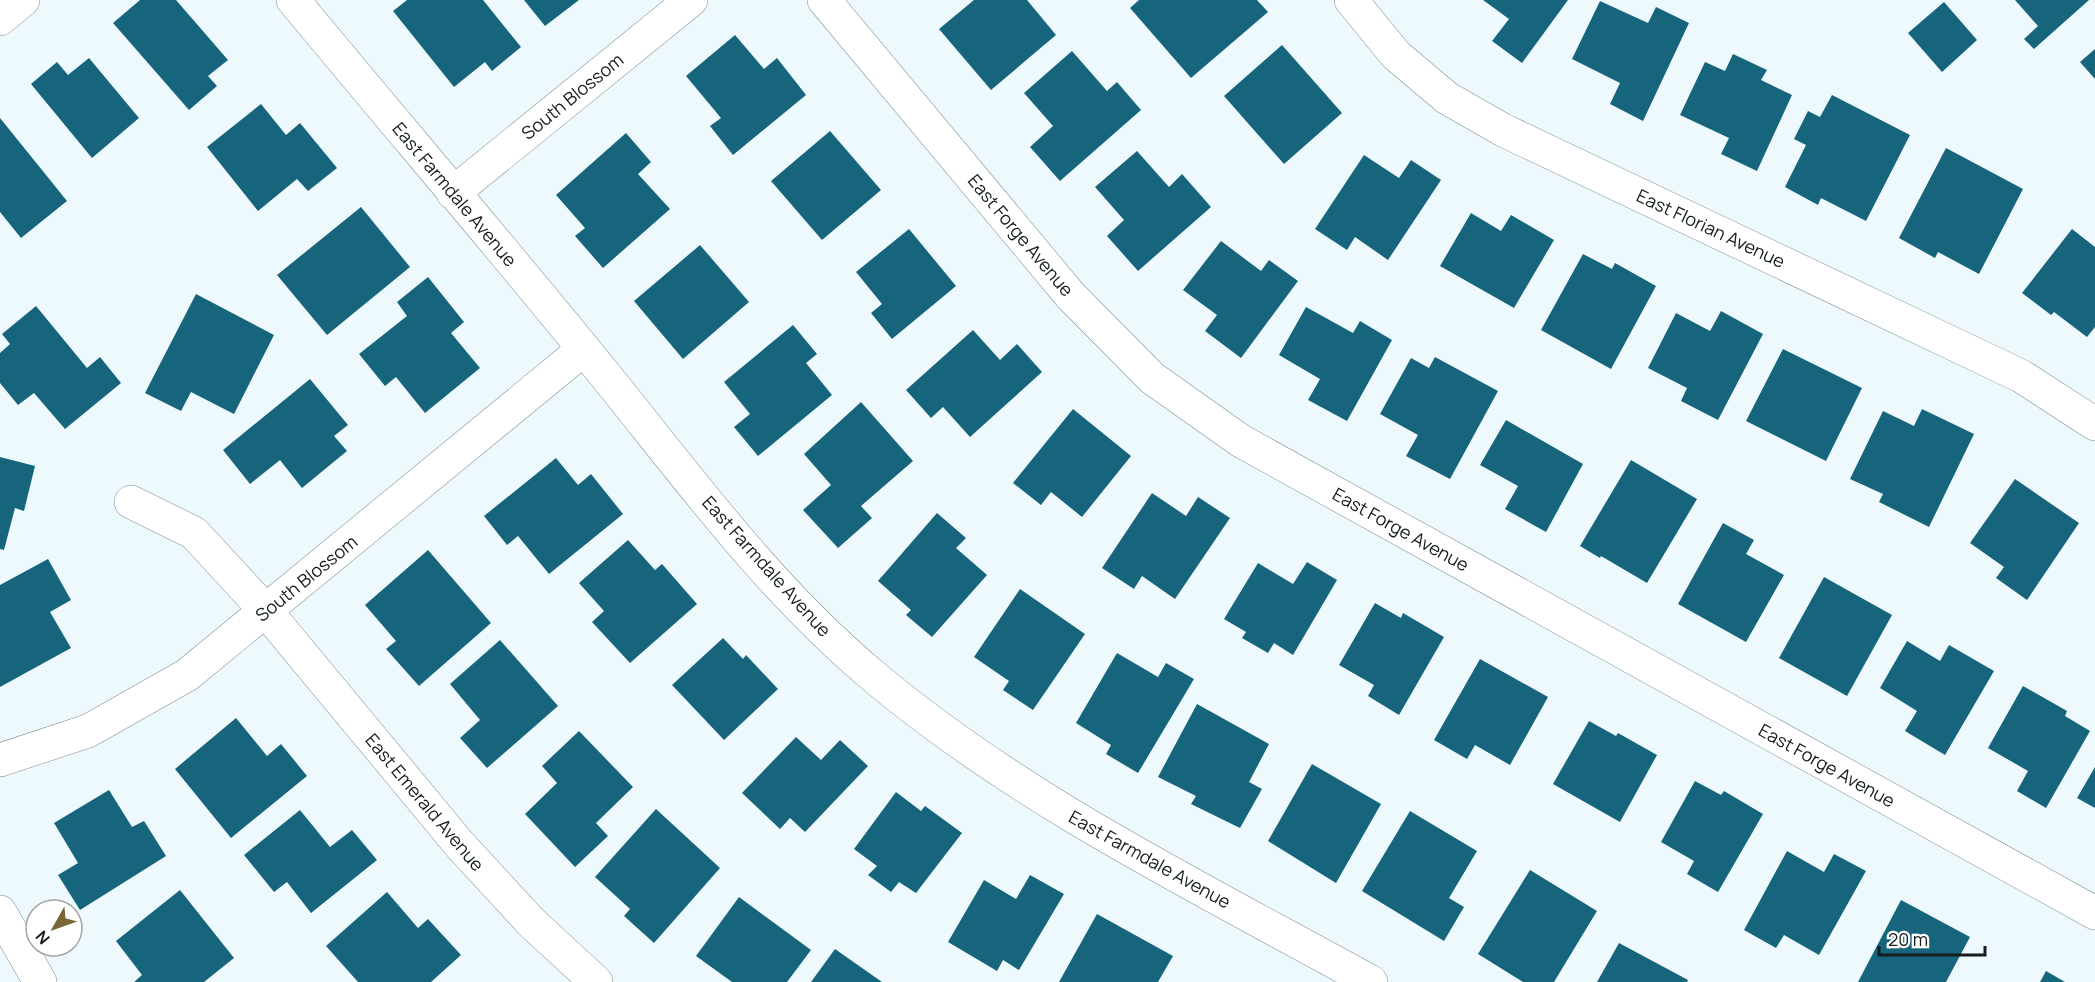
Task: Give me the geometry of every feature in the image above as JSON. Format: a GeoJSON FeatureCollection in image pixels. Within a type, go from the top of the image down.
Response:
{"type":"FeatureCollection","features":[{"type":"Feature","properties":{"kind":"street"},"geometry":{"type":"LineString","coordinates":[[0,19],[23,0]]}},
{"type":"Feature","properties":{"kind":"street","name":"East Farmdale Avenue"},"geometry":{"type":"LineString","coordinates":[[293,0],[584,349],[747,550],[806,615],[873,676],[971,751],[1079,820],[1371,982]]}},
{"type":"Feature","properties":{"kind":"street","name":"South Blossom"},"geometry":{"type":"LineString","coordinates":[[453,193],[691,0]]}},
{"type":"Feature","properties":{"kind":"street","name":"East Forge Avenue"},"geometry":{"type":"LineString","coordinates":[[824,0],[1070,295],[1152,378],[1241,441],[2095,913]]}},
{"type":"Feature","properties":{"kind":"street","name":"East Florian Avenue"},"geometry":{"type":"LineString","coordinates":[[1351,0],[1396,55],[1447,98],[1503,130],[2021,376],[2095,424]]}},
{"type":"Feature","properties":{"kind":"street","name":"South Blossom"},"geometry":{"type":"LineString","coordinates":[[0,760],[88,731],[187,675],[584,349]]}},
{"type":"Feature","properties":{"kind":"street","name":"East Emerald Avenue"},"geometry":{"type":"LineString","coordinates":[[130,502],[194,533],[266,611],[460,845],[532,922],[596,982]]}},
{"type":"Feature","properties":{"kind":"street"},"geometry":{"type":"LineString","coordinates":[[0,912],[40,982]]}},
{"type":"Feature","properties":{"kind":"building"},"geometry":{"type":"Polygon","coordinates":[[[140,0],[176,0],[228,60],[208,76],[217,86],[189,110],[113,23],[140,0]]]}},
{"type":"Feature","properties":{"kind":"building"},"geometry":{"type":"Polygon","coordinates":[[[407,0],[483,0],[521,47],[492,71],[485,62],[454,87],[393,11],[407,0]]]}},
{"type":"Feature","properties":{"kind":"building"},"geometry":{"type":"Polygon","coordinates":[[[524,0],[579,0],[545,26],[524,0]]]}},
{"type":"Feature","properties":{"kind":"building"},"geometry":{"type":"Polygon","coordinates":[[[974,0],[1027,0],[1056,35],[991,90],[939,29],[974,0]]]}},
{"type":"Feature","properties":{"kind":"building"},"geometry":{"type":"Polygon","coordinates":[[[1139,0],[1257,0],[1268,12],[1191,78],[1130,8],[1139,0]]]}},
{"type":"Feature","properties":{"kind":"building"},"geometry":{"type":"Polygon","coordinates":[[[1483,0],[1568,0],[1522,63],[1492,41],[1509,19],[1483,0]]]}},
{"type":"Feature","properties":{"kind":"building"},"geometry":{"type":"Polygon","coordinates":[[[2015,0],[2089,0],[2034,49],[2024,39],[2038,26],[2015,0]]]}},
{"type":"Feature","properties":{"kind":"building"},"geometry":{"type":"Polygon","coordinates":[[[1600,1],[1648,23],[1656,7],[1689,23],[1643,121],[1610,104],[1620,83],[1572,59],[1600,1]]]}},
{"type":"Feature","properties":{"kind":"building"},"geometry":{"type":"Polygon","coordinates":[[[1944,2],[1977,40],[1942,72],[1908,33],[1944,2]]]}},
{"type":"Feature","properties":{"kind":"building"},"geometry":{"type":"Polygon","coordinates":[[[735,35],[764,69],[777,58],[806,95],[733,155],[710,126],[721,118],[686,76],[735,35]]]}},
{"type":"Feature","properties":{"kind":"building"},"geometry":{"type":"Polygon","coordinates":[[[1282,45],[1342,113],[1284,164],[1224,96],[1282,45]]]}},
{"type":"Feature","properties":{"kind":"building"},"geometry":{"type":"Polygon","coordinates":[[[2095,49],[2095,79],[2080,62],[2095,49]]]}},
{"type":"Feature","properties":{"kind":"building"},"geometry":{"type":"Polygon","coordinates":[[[1072,51],[1107,91],[1117,82],[1141,110],[1060,181],[1030,147],[1053,126],[1024,93],[1072,51]]]}},
{"type":"Feature","properties":{"kind":"building"},"geometry":{"type":"Polygon","coordinates":[[[1733,54],[1767,70],[1761,80],[1792,95],[1757,171],[1721,154],[1729,138],[1680,115],[1705,62],[1725,71],[1733,54]]]}},
{"type":"Feature","properties":{"kind":"building"},"geometry":{"type":"Polygon","coordinates":[[[89,58],[139,118],[92,158],[31,84],[57,62],[68,75],[89,58]]]}},
{"type":"Feature","properties":{"kind":"building"},"geometry":{"type":"Polygon","coordinates":[[[1832,95],[1910,135],[1866,221],[1821,198],[1818,205],[1785,187],[1806,145],[1794,139],[1808,111],[1820,117],[1832,95]]]}},
{"type":"Feature","properties":{"kind":"building"},"geometry":{"type":"Polygon","coordinates":[[[261,104],[286,135],[300,123],[337,168],[308,191],[297,179],[258,211],[207,147],[261,104]]]}},
{"type":"Feature","properties":{"kind":"building"},"geometry":{"type":"Polygon","coordinates":[[[0,118],[67,201],[21,238],[0,212],[0,118]]]}},
{"type":"Feature","properties":{"kind":"building"},"geometry":{"type":"Polygon","coordinates":[[[830,131],[881,190],[822,240],[771,181],[830,131]]]}},
{"type":"Feature","properties":{"kind":"building"},"geometry":{"type":"Polygon","coordinates":[[[626,133],[651,162],[638,174],[670,209],[603,268],[575,236],[585,228],[556,195],[626,133]]]}},
{"type":"Feature","properties":{"kind":"building"},"geometry":{"type":"Polygon","coordinates":[[[1946,148],[2023,189],[1979,274],[1938,252],[1935,258],[1899,238],[1946,148]]]}},
{"type":"Feature","properties":{"kind":"building"},"geometry":{"type":"Polygon","coordinates":[[[1137,151],[1169,187],[1182,174],[1211,207],[1138,271],[1107,236],[1124,220],[1095,187],[1137,151]]]}},
{"type":"Feature","properties":{"kind":"building"},"geometry":{"type":"Polygon","coordinates":[[[1364,155],[1399,178],[1411,160],[1441,180],[1388,260],[1355,237],[1347,250],[1315,229],[1364,155]]]}},
{"type":"Feature","properties":{"kind":"building"},"geometry":{"type":"Polygon","coordinates":[[[361,207],[410,267],[327,335],[277,275],[361,207]]]}},
{"type":"Feature","properties":{"kind":"building"},"geometry":{"type":"Polygon","coordinates":[[[1471,213],[1501,231],[1511,215],[1554,240],[1514,308],[1440,266],[1471,213]]]}},
{"type":"Feature","properties":{"kind":"building"},"geometry":{"type":"Polygon","coordinates":[[[909,229],[956,286],[892,339],[871,313],[882,304],[856,272],[909,229]]]}},
{"type":"Feature","properties":{"kind":"building"},"geometry":{"type":"Polygon","coordinates":[[[2072,229],[2095,247],[2095,327],[2087,337],[2054,312],[2051,315],[2022,293],[2072,229]]]}},
{"type":"Feature","properties":{"kind":"building"},"geometry":{"type":"Polygon","coordinates":[[[1221,241],[1261,271],[1269,260],[1298,281],[1241,358],[1205,331],[1217,315],[1183,290],[1221,241]]]}},
{"type":"Feature","properties":{"kind":"building"},"geometry":{"type":"Polygon","coordinates":[[[700,245],[749,302],[683,359],[634,301],[700,245]]]}},
{"type":"Feature","properties":{"kind":"building"},"geometry":{"type":"Polygon","coordinates":[[[1583,254],[1612,269],[1615,263],[1656,286],[1611,369],[1541,330],[1583,254]]]}},
{"type":"Feature","properties":{"kind":"building"},"geometry":{"type":"Polygon","coordinates":[[[428,277],[464,322],[451,333],[480,368],[425,413],[396,377],[385,386],[359,354],[407,316],[397,302],[428,277]]]}},
{"type":"Feature","properties":{"kind":"building"},"geometry":{"type":"Polygon","coordinates":[[[196,294],[274,335],[234,414],[191,392],[181,411],[145,393],[196,294]]]}},
{"type":"Feature","properties":{"kind":"building"},"geometry":{"type":"Polygon","coordinates":[[[36,306],[87,368],[100,357],[121,383],[65,429],[34,393],[18,405],[0,383],[0,353],[10,344],[2,334],[36,306]]]}},
{"type":"Feature","properties":{"kind":"building"},"geometry":{"type":"Polygon","coordinates":[[[1306,307],[1353,333],[1360,321],[1392,340],[1347,421],[1308,400],[1320,379],[1279,355],[1306,307]]]}},
{"type":"Feature","properties":{"kind":"building"},"geometry":{"type":"Polygon","coordinates":[[[1721,311],[1763,334],[1718,420],[1681,401],[1687,388],[1648,368],[1676,313],[1710,331],[1721,311]]]}},
{"type":"Feature","properties":{"kind":"building"},"geometry":{"type":"Polygon","coordinates":[[[793,325],[817,354],[806,363],[832,395],[758,456],[734,427],[750,414],[724,382],[793,325]]]}},
{"type":"Feature","properties":{"kind":"building"},"geometry":{"type":"Polygon","coordinates":[[[973,330],[1000,360],[1017,344],[1042,372],[970,437],[943,407],[931,418],[906,390],[973,330]]]}},
{"type":"Feature","properties":{"kind":"building"},"geometry":{"type":"Polygon","coordinates":[[[1783,349],[1862,388],[1826,461],[1746,421],[1783,349]]]}},
{"type":"Feature","properties":{"kind":"building"},"geometry":{"type":"Polygon","coordinates":[[[1435,357],[1498,391],[1450,479],[1406,456],[1418,435],[1380,414],[1411,358],[1429,368],[1435,357]]]}},
{"type":"Feature","properties":{"kind":"building"},"geometry":{"type":"Polygon","coordinates":[[[310,379],[348,425],[334,436],[347,451],[302,488],[280,460],[250,484],[223,450],[310,379]]]}},
{"type":"Feature","properties":{"kind":"building"},"geometry":{"type":"Polygon","coordinates":[[[861,402],[913,461],[861,506],[872,518],[838,548],[803,510],[831,485],[804,454],[861,402]]]}},
{"type":"Feature","properties":{"kind":"building"},"geometry":{"type":"Polygon","coordinates":[[[1073,409],[1131,456],[1082,517],[1051,492],[1041,505],[1013,483],[1073,409]]]}},
{"type":"Feature","properties":{"kind":"building"},"geometry":{"type":"Polygon","coordinates":[[[1922,409],[1974,434],[1929,527],[1879,502],[1883,494],[1850,479],[1883,411],[1914,426],[1922,409]]]}},
{"type":"Feature","properties":{"kind":"building"},"geometry":{"type":"Polygon","coordinates":[[[1506,420],[1583,464],[1546,532],[1505,509],[1518,486],[1480,465],[1506,420]]]}},
{"type":"Feature","properties":{"kind":"building"},"geometry":{"type":"Polygon","coordinates":[[[0,457],[35,466],[24,511],[15,508],[4,550],[0,549],[0,457]]]}},
{"type":"Feature","properties":{"kind":"building"},"geometry":{"type":"Polygon","coordinates":[[[556,458],[578,485],[591,474],[623,514],[549,574],[518,536],[507,545],[484,516],[556,458]]]}},
{"type":"Feature","properties":{"kind":"building"},"geometry":{"type":"Polygon","coordinates":[[[1631,460],[1697,499],[1647,583],[1580,546],[1631,460]]]}},
{"type":"Feature","properties":{"kind":"building"},"geometry":{"type":"Polygon","coordinates":[[[2015,479],[2079,523],[2027,600],[1996,578],[2004,567],[1970,543],[2015,479]]]}},
{"type":"Feature","properties":{"kind":"building"},"geometry":{"type":"Polygon","coordinates":[[[1152,493],[1186,516],[1198,497],[1230,518],[1175,599],[1142,576],[1134,589],[1102,568],[1152,493]]]}},
{"type":"Feature","properties":{"kind":"building"},"geometry":{"type":"Polygon","coordinates":[[[937,513],[966,538],[956,548],[987,575],[932,637],[906,615],[911,610],[878,581],[937,513]]]}},
{"type":"Feature","properties":{"kind":"building"},"geometry":{"type":"Polygon","coordinates":[[[1723,523],[1754,540],[1746,554],[1784,575],[1746,642],[1678,604],[1723,523]]]}},
{"type":"Feature","properties":{"kind":"building"},"geometry":{"type":"Polygon","coordinates":[[[628,540],[655,570],[662,564],[697,604],[630,663],[592,622],[604,611],[579,583],[628,540]]]}},
{"type":"Feature","properties":{"kind":"building"},"geometry":{"type":"Polygon","coordinates":[[[428,550],[491,623],[419,686],[386,649],[396,641],[365,605],[428,550]]]}},
{"type":"Feature","properties":{"kind":"building"},"geometry":{"type":"Polygon","coordinates":[[[48,559],[71,600],[50,612],[71,648],[0,687],[0,585],[48,559]]]}},
{"type":"Feature","properties":{"kind":"building"},"geometry":{"type":"Polygon","coordinates":[[[1307,562],[1337,580],[1293,655],[1274,643],[1268,653],[1242,638],[1246,632],[1224,619],[1258,563],[1293,584],[1307,562]]]}},
{"type":"Feature","properties":{"kind":"building"},"geometry":{"type":"Polygon","coordinates":[[[1824,577],[1892,615],[1847,696],[1779,658],[1824,577]]]}},
{"type":"Feature","properties":{"kind":"building"},"geometry":{"type":"Polygon","coordinates":[[[1020,589],[1085,634],[1033,710],[1003,690],[1009,681],[974,657],[1020,589]]]}},
{"type":"Feature","properties":{"kind":"building"},"geometry":{"type":"Polygon","coordinates":[[[1375,603],[1401,618],[1403,613],[1444,637],[1399,715],[1368,696],[1374,685],[1339,665],[1375,603]]]}},
{"type":"Feature","properties":{"kind":"building"},"geometry":{"type":"Polygon","coordinates":[[[723,638],[743,659],[746,655],[778,689],[724,740],[672,685],[723,638]]]}},
{"type":"Feature","properties":{"kind":"building"},"geometry":{"type":"Polygon","coordinates":[[[500,640],[558,706],[487,768],[460,738],[480,720],[450,684],[500,640]]]}},
{"type":"Feature","properties":{"kind":"building"},"geometry":{"type":"Polygon","coordinates":[[[1907,641],[1940,661],[1949,645],[1994,671],[1945,755],[1905,731],[1917,711],[1880,688],[1907,641]]]}},
{"type":"Feature","properties":{"kind":"building"},"geometry":{"type":"Polygon","coordinates":[[[1117,653],[1158,677],[1166,663],[1194,679],[1138,773],[1106,754],[1111,745],[1076,723],[1117,653]]]}},
{"type":"Feature","properties":{"kind":"building"},"geometry":{"type":"Polygon","coordinates":[[[1480,659],[1548,697],[1510,765],[1475,745],[1467,759],[1434,740],[1480,659]]]}},
{"type":"Feature","properties":{"kind":"building"},"geometry":{"type":"Polygon","coordinates":[[[2023,686],[2067,711],[2065,716],[2090,731],[2046,808],[2017,791],[2028,771],[1988,748],[2023,686]]]}},
{"type":"Feature","properties":{"kind":"building"},"geometry":{"type":"Polygon","coordinates":[[[1197,704],[1269,744],[1249,782],[1262,789],[1240,828],[1191,804],[1196,796],[1158,777],[1197,704]]]}},
{"type":"Feature","properties":{"kind":"building"},"geometry":{"type":"Polygon","coordinates":[[[236,718],[267,756],[281,744],[307,776],[231,838],[175,769],[236,718]]]}},
{"type":"Feature","properties":{"kind":"building"},"geometry":{"type":"Polygon","coordinates":[[[1589,721],[1616,736],[1618,733],[1657,755],[1620,822],[1553,784],[1589,721]]]}},
{"type":"Feature","properties":{"kind":"building"},"geometry":{"type":"Polygon","coordinates":[[[579,731],[633,787],[596,823],[608,836],[575,867],[525,814],[557,783],[542,766],[579,731]]]}},
{"type":"Feature","properties":{"kind":"building"},"geometry":{"type":"Polygon","coordinates":[[[796,737],[821,760],[840,740],[868,766],[805,832],[790,818],[780,829],[742,793],[796,737]]]}},
{"type":"Feature","properties":{"kind":"building"},"geometry":{"type":"Polygon","coordinates":[[[1312,764],[1381,804],[1336,883],[1268,841],[1312,764]]]}},
{"type":"Feature","properties":{"kind":"building"},"geometry":{"type":"Polygon","coordinates":[[[2095,767],[2095,808],[2077,798],[2095,767]]]}},
{"type":"Feature","properties":{"kind":"building"},"geometry":{"type":"Polygon","coordinates":[[[1695,781],[1721,795],[1724,791],[1763,814],[1718,892],[1687,874],[1694,861],[1661,842],[1695,781]]]}},
{"type":"Feature","properties":{"kind":"building"},"geometry":{"type":"Polygon","coordinates":[[[109,790],[132,827],[144,821],[166,856],[84,907],[84,898],[72,898],[58,875],[78,863],[54,823],[109,790]]]}},
{"type":"Feature","properties":{"kind":"building"},"geometry":{"type":"Polygon","coordinates":[[[896,792],[921,811],[925,806],[962,833],[916,893],[899,882],[891,892],[868,875],[877,866],[854,849],[896,792]]]}},
{"type":"Feature","properties":{"kind":"building"},"geometry":{"type":"Polygon","coordinates":[[[656,809],[720,868],[654,943],[624,916],[630,909],[595,877],[656,809]]]}},
{"type":"Feature","properties":{"kind":"building"},"geometry":{"type":"Polygon","coordinates":[[[300,810],[330,847],[352,830],[377,860],[311,913],[287,882],[274,892],[244,855],[300,810]]]}},
{"type":"Feature","properties":{"kind":"building"},"geometry":{"type":"Polygon","coordinates":[[[1410,811],[1477,851],[1449,898],[1464,907],[1444,941],[1362,891],[1410,811]]]}},
{"type":"Feature","properties":{"kind":"building"},"geometry":{"type":"Polygon","coordinates":[[[1787,851],[1824,872],[1834,854],[1866,871],[1819,955],[1784,935],[1776,948],[1744,930],[1787,851]]]}},
{"type":"Feature","properties":{"kind":"building"},"geometry":{"type":"Polygon","coordinates":[[[1530,870],[1597,911],[1554,982],[1523,982],[1478,954],[1530,870]]]}},
{"type":"Feature","properties":{"kind":"building"},"geometry":{"type":"Polygon","coordinates":[[[1030,875],[1064,894],[1019,970],[1003,960],[997,971],[948,942],[984,880],[1016,899],[1030,875]]]}},
{"type":"Feature","properties":{"kind":"building"},"geometry":{"type":"Polygon","coordinates":[[[180,890],[234,958],[204,982],[134,982],[142,975],[116,941],[180,890]]]}},
{"type":"Feature","properties":{"kind":"building"},"geometry":{"type":"Polygon","coordinates":[[[387,892],[418,928],[428,919],[461,955],[431,982],[358,982],[326,946],[387,892]]]}},
{"type":"Feature","properties":{"kind":"building"},"geometry":{"type":"Polygon","coordinates":[[[739,897],[811,950],[787,982],[732,982],[696,956],[739,897]]]}},
{"type":"Feature","properties":{"kind":"building"},"geometry":{"type":"Polygon","coordinates":[[[1901,900],[1970,937],[1946,982],[1858,982],[1901,900]]]}},
{"type":"Feature","properties":{"kind":"building"},"geometry":{"type":"Polygon","coordinates":[[[1097,914],[1173,956],[1158,982],[1059,982],[1097,914]]]}},
{"type":"Feature","properties":{"kind":"building"},"geometry":{"type":"Polygon","coordinates":[[[1619,943],[1688,980],[1687,982],[1597,982],[1619,943]]]}},
{"type":"Feature","properties":{"kind":"building"},"geometry":{"type":"Polygon","coordinates":[[[835,949],[882,982],[811,982],[835,949]]]}},
{"type":"Feature","properties":{"kind":"building"},"geometry":{"type":"Polygon","coordinates":[[[2046,971],[2065,982],[2040,982],[2046,971]]]}}]}
